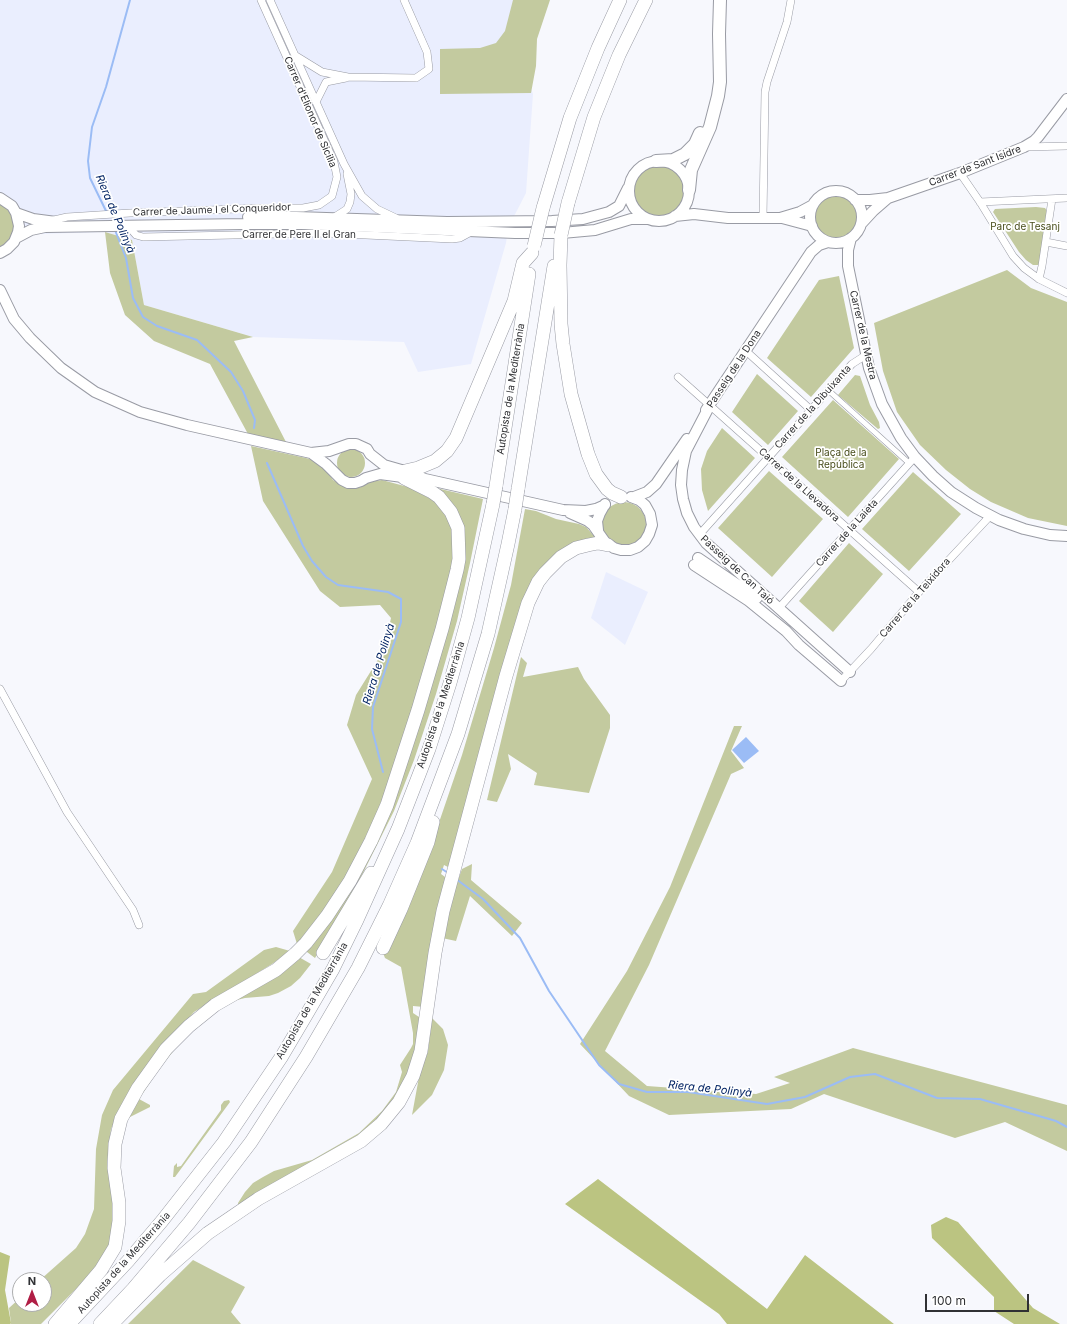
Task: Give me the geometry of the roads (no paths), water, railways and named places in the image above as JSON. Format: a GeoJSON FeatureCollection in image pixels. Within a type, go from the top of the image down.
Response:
{"type":"FeatureCollection","features":[{"type":"Feature","properties":{"kind":"highway","name":"Autopista de la Mediterrània"},"geometry":{"type":"LineString","coordinates":[[69,1324],[128,1262],[162,1222],[224,1142],[254,1099],[308,1012],[332,969],[360,915],[398,829],[429,749],[452,676],[475,590],[493,504],[533,250],[543,208],[570,118],[598,48],[620,0]]}},
{"type":"Feature","properties":{"kind":"highway"},"geometry":{"type":"LineString","coordinates":[[100,1324],[157,1262],[210,1197],[251,1142],[292,1080],[341,998],[386,912],[417,843],[458,734],[488,634],[515,509],[531,400],[568,204],[594,117],[619,55],[646,0]]}},
{"type":"Feature","properties":{"kind":"highway"},"geometry":{"type":"LineString","coordinates":[[656,161],[673,160],[685,154],[695,144],[703,125],[713,81],[715,0]]}},
{"type":"Feature","properties":{"kind":"highway"},"geometry":{"type":"LineString","coordinates":[[689,192],[691,170],[710,127],[718,96],[720,82],[720,0]]}},
{"type":"Feature","properties":{"kind":"highway"},"geometry":{"type":"LineString","coordinates":[[560,243],[562,344],[571,394],[586,447],[596,474],[607,489],[612,493],[627,497]]}},
{"type":"Feature","properties":{"kind":"highway"},"geometry":{"type":"LineString","coordinates":[[404,474],[435,461],[447,451],[456,438],[514,301],[523,263],[533,250]]}},
{"type":"Feature","properties":{"kind":"highway"},"geometry":{"type":"LineString","coordinates":[[56,1324],[101,1270],[115,1247],[119,1229],[119,1212],[114,1168],[115,1144],[121,1119],[138,1088],[166,1049],[189,1026],[215,1005],[276,970],[298,951],[327,916],[350,881],[371,841],[387,805],[442,629],[457,570],[459,537],[458,528],[451,512],[436,494],[404,474]]}},
{"type":"Feature","properties":{"kind":"highway"},"geometry":{"type":"LineString","coordinates":[[112,1324],[160,1275],[208,1232],[258,1199],[351,1148],[381,1124],[399,1102],[413,1076],[421,1051],[438,936],[449,889],[524,614],[532,593],[553,564],[568,552],[592,544],[598,543],[608,545]]}},
{"type":"Feature","properties":{"kind":"highway"},"geometry":{"type":"LineString","coordinates":[[383,948],[401,909],[428,842],[447,766]]}},
{"type":"Feature","properties":{"kind":"highway"},"geometry":{"type":"LineString","coordinates":[[323,953],[398,829]]}},
{"type":"Feature","properties":{"kind":"highway"},"geometry":{"type":"LineString","coordinates":[[56,1324],[98,1280],[121,1249]]}},
{"type":"Feature","properties":{"kind":"main road","name":"Carrer de Sant Isidre"},"geometry":{"type":"LineString","coordinates":[[855,200],[888,198],[960,173],[1024,147],[1038,137],[1067,99]]}},
{"type":"Feature","properties":{"kind":"main road"},"geometry":{"type":"LineString","coordinates":[[123,225],[228,218],[332,218],[402,221],[552,222],[583,219],[603,215],[614,210],[622,202],[631,179],[639,168],[650,162],[656,161],[669,163],[679,169],[688,184],[689,192],[695,206],[713,217]]}},
{"type":"Feature","properties":{"kind":"main road"},"geometry":{"type":"LineString","coordinates":[[628,188],[630,201],[635,210],[647,219]]}},
{"type":"Feature","properties":{"kind":"main road"},"geometry":{"type":"LineString","coordinates":[[675,216],[685,206],[689,192]]}},
{"type":"Feature","properties":{"kind":"main road"},"geometry":{"type":"LineString","coordinates":[[780,218],[813,229],[822,239],[831,242],[842,242],[851,238],[861,224],[861,213],[855,200],[849,194],[843,192],[831,192],[825,194],[813,205],[810,214],[813,229]]}},
{"type":"Feature","properties":{"kind":"main road"},"geometry":{"type":"LineString","coordinates":[[1,197],[12,206],[16,213],[19,226],[16,238],[1,255]]}},
{"type":"Feature","properties":{"kind":"main road","name":"Carrer de Sant Isidre"},"geometry":{"type":"LineString","coordinates":[[861,224],[872,211],[888,198]]}},
{"type":"Feature","properties":{"kind":"main road"},"geometry":{"type":"LineString","coordinates":[[16,213],[30,219],[67,223],[123,225],[305,224],[532,234],[576,233],[595,230],[631,219],[661,221],[675,216],[694,214],[713,217],[780,218],[800,212],[813,205]]}},
{"type":"Feature","properties":{"kind":"main road"},"geometry":{"type":"LineString","coordinates":[[16,238],[37,228],[106,224]]}},
{"type":"Feature","properties":{"kind":"main road","name":"Passeig de la Dona"},"geometry":{"type":"LineString","coordinates":[[810,252],[813,229]]}},
{"type":"Feature","properties":{"kind":"main road","name":"Carrer de la Mestra"},"geometry":{"type":"LineString","coordinates":[[851,238],[848,250],[848,266],[866,355],[876,389],[887,415],[912,460],[951,492],[990,516],[1024,529],[1050,535],[1067,536]]}},
{"type":"Feature","properties":{"kind":"main road","name":"Passeig de la Dona"},"geometry":{"type":"LineString","coordinates":[[627,497],[648,492],[656,484],[746,351],[810,252],[819,245],[831,242]]}},
{"type":"Feature","properties":{"kind":"main road","name":"Carrer de la Mestra"},"geometry":{"type":"LineString","coordinates":[[831,242],[842,254],[848,266]]}},
{"type":"Feature","properties":{"kind":"main road"},"geometry":{"type":"LineString","coordinates":[[1,293],[14,319],[30,338],[44,353],[77,380],[95,392],[116,402],[162,419],[311,453],[329,451],[349,444],[356,444],[362,446],[384,465],[404,474],[564,510],[586,511],[605,505]]}},
{"type":"Feature","properties":{"kind":"main road","name":"Passeig de Can Taió"},"geometry":{"type":"LineString","coordinates":[[710,405],[686,451],[681,485],[687,512],[699,535],[706,543],[846,669]]}},
{"type":"Feature","properties":{"kind":"main road"},"geometry":{"type":"LineString","coordinates":[[337,476],[333,470],[332,463],[337,450],[342,446]]}},
{"type":"Feature","properties":{"kind":"main road"},"geometry":{"type":"LineString","coordinates":[[311,453],[326,464],[337,476],[348,483],[361,481],[380,474],[404,474]]}},
{"type":"Feature","properties":{"kind":"main road"},"geometry":{"type":"LineString","coordinates":[[366,478],[372,466],[370,454]]}},
{"type":"Feature","properties":{"kind":"main road","name":"Passeig de la Dona"},"geometry":{"type":"LineString","coordinates":[[650,514],[656,484]]}},
{"type":"Feature","properties":{"kind":"main road"},"geometry":{"type":"LineString","coordinates":[[564,510],[588,521],[598,530],[608,545],[621,550],[630,550],[638,547],[645,541],[650,534],[652,525],[650,514],[645,505],[627,497],[611,500],[600,512],[598,530]]}},
{"type":"Feature","properties":{"kind":"main road","name":"Passeig de Can Taió"},"geometry":{"type":"LineString","coordinates":[[841,681],[799,645],[786,631],[696,561],[727,576],[764,602],[834,663],[846,669]]}},
{"type":"Feature","properties":{"kind":"street","name":"Carrer d'Elionor de Sicilia"},"geometry":{"type":"LineString","coordinates":[[261,0],[334,162],[336,177],[332,196],[319,205],[303,208]]}},
{"type":"Feature","properties":{"kind":"street","name":"Carrer d'Elionor de Sicilia"},"geometry":{"type":"LineString","coordinates":[[270,0],[344,164],[362,196],[377,209],[402,221]]}},
{"type":"Feature","properties":{"kind":"street"},"geometry":{"type":"LineString","coordinates":[[296,56],[322,72],[348,77],[416,78],[429,69],[427,52],[404,0]]}},
{"type":"Feature","properties":{"kind":"street"},"geometry":{"type":"LineString","coordinates":[[763,218],[765,92],[787,22],[792,0]]}},
{"type":"Feature","properties":{"kind":"street"},"geometry":{"type":"LineString","coordinates":[[316,102],[326,82],[348,77]]}},
{"type":"Feature","properties":{"kind":"street"},"geometry":{"type":"LineString","coordinates":[[1024,147],[1067,146]]}},
{"type":"Feature","properties":{"kind":"street","name":"Carrer d'Elionor de Sicilia"},"geometry":{"type":"LineString","coordinates":[[332,218],[347,209],[350,202],[351,194],[344,164]]}},
{"type":"Feature","properties":{"kind":"street"},"geometry":{"type":"LineString","coordinates":[[960,173],[980,202],[1013,256],[1024,268],[1039,279],[1067,293]]}},
{"type":"Feature","properties":{"kind":"street"},"geometry":{"type":"LineString","coordinates":[[980,202],[1067,198]]}},
{"type":"Feature","properties":{"kind":"street"},"geometry":{"type":"LineString","coordinates":[[1039,279],[1052,199]]}},
{"type":"Feature","properties":{"kind":"street","name":"Carrer de Jaume I el Conqueridor"},"geometry":{"type":"LineString","coordinates":[[50,221],[67,217],[130,213],[303,208]]}},
{"type":"Feature","properties":{"kind":"street"},"geometry":{"type":"LineString","coordinates":[[1046,242],[1067,246]]}},
{"type":"Feature","properties":{"kind":"street"},"geometry":{"type":"LineString","coordinates":[[746,351],[811,410]]}},
{"type":"Feature","properties":{"kind":"street","name":"Carrer de la Dibuixanta"},"geometry":{"type":"LineString","coordinates":[[699,535],[852,364],[866,355]]}},
{"type":"Feature","properties":{"kind":"street","name":"Carrer de la Llevadora"},"geometry":{"type":"LineString","coordinates":[[678,377],[919,592]]}},
{"type":"Feature","properties":{"kind":"street"},"geometry":{"type":"LineString","coordinates":[[828,390],[912,460]]}},
{"type":"Feature","properties":{"kind":"street","name":"Carrer de la Laieta"},"geometry":{"type":"LineString","coordinates":[[778,609],[912,460]]}},
{"type":"Feature","properties":{"kind":"street","name":"Carrer de la Teixidora"},"geometry":{"type":"LineString","coordinates":[[841,681],[846,669],[871,649],[919,592],[990,516]]}},
{"type":"Feature","properties":{"kind":"street"},"geometry":{"type":"LineString","coordinates":[[0,689],[67,812],[133,910],[139,925]]}},
{"type":"Feature","properties":{"kind":"water"},"geometry":{"type":"Polygon","coordinates":[[[746,737],[759,751],[744,763],[732,750],[746,737]]]}},
{"type":"Feature","properties":{"kind":"waterway","name":"Riera de Polinyà"},"geometry":{"type":"LineString","coordinates":[[107,213],[90,178],[88,161],[92,127],[106,87],[130,0]]}},
{"type":"Feature","properties":{"kind":"waterway","name":"Riera de Polinyà"},"geometry":{"type":"LineString","coordinates":[[115,230],[126,258],[133,298],[143,317],[157,326],[197,340],[231,372],[243,391],[255,420],[254,428]]}},
{"type":"Feature","properties":{"kind":"waterway","name":"Riera de Polinyà"},"geometry":{"type":"LineString","coordinates":[[267,463],[303,546],[312,561],[326,577],[338,585],[388,592],[401,599],[401,622],[373,707],[372,729],[383,772]]}},
{"type":"Feature","properties":{"kind":"waterway","name":"Riera de Polinyà"},"geometry":{"type":"LineString","coordinates":[[442,869],[448,873]]}},
{"type":"Feature","properties":{"kind":"waterway","name":"Riera de Polinyà"},"geometry":{"type":"LineString","coordinates":[[456,879],[483,899],[520,938],[549,991],[599,1065],[619,1084],[647,1092],[688,1092],[767,1104],[805,1097],[850,1077],[875,1074],[937,1098],[980,1099],[1056,1121],[1067,1127]]}},
{"type":"Feature","properties":{"kind":"park label","name":"Parc de Tesanj"},"geometry":{"type":"Point","coordinates":[1025,227]}},
{"type":"Feature","properties":{"kind":"park label","name":"Plaça de la República"},"geometry":{"type":"Point","coordinates":[841,458]}}]}
